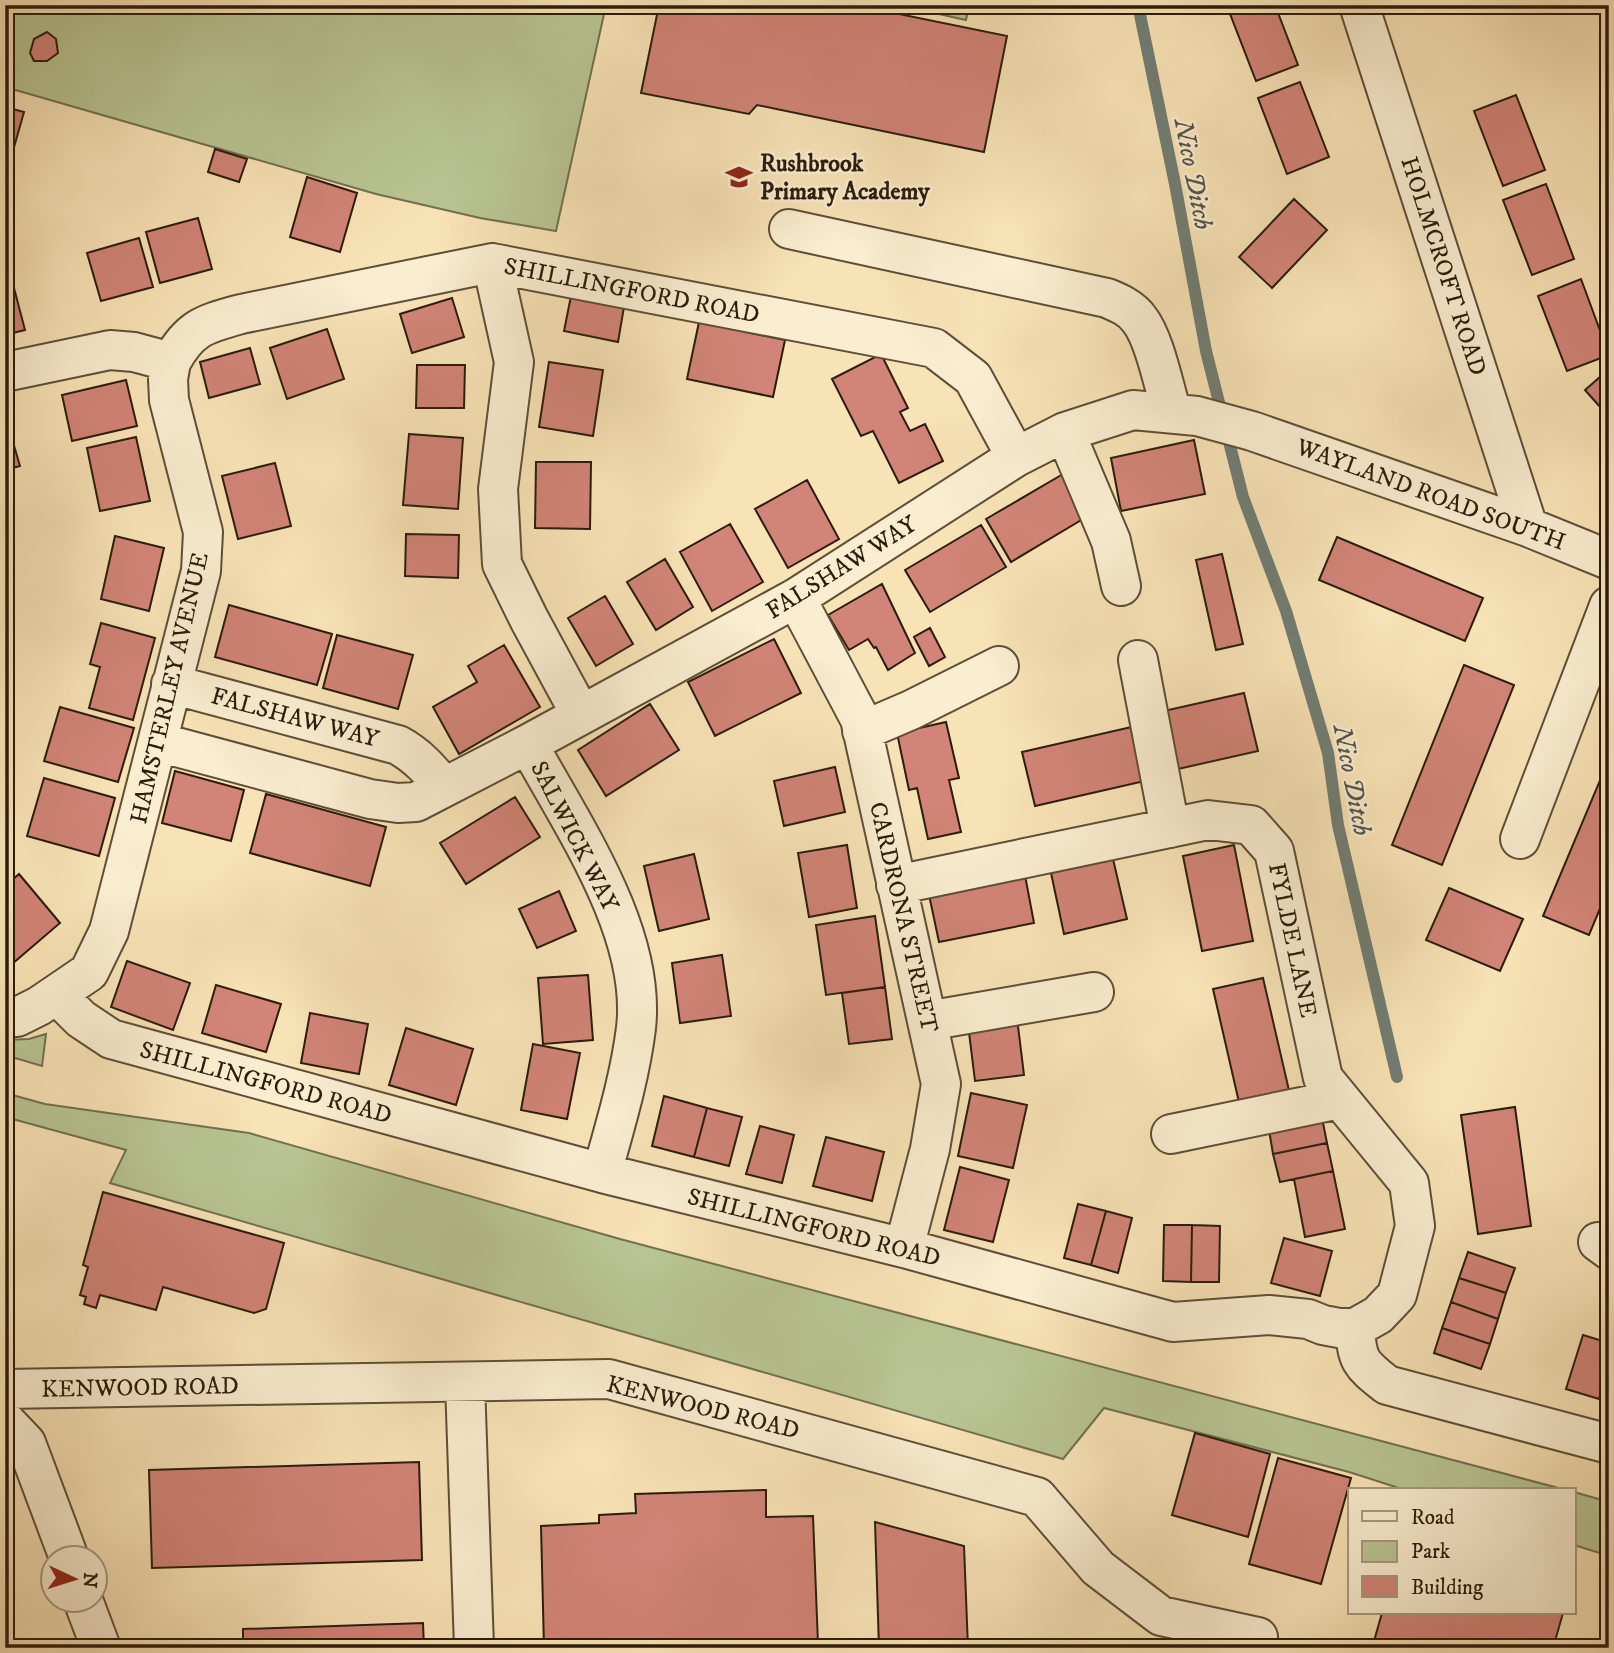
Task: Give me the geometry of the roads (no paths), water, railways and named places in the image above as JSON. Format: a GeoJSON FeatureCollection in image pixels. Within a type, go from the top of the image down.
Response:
{"type":"FeatureCollection","features":[{"type":"Feature","properties":{"kind":"street","name":"HOLMCROFT ROAD"},"geometry":{"type":"LineString","coordinates":[[1359,5],[1528,527]]}},
{"type":"Feature","properties":{"kind":"street"},"geometry":{"type":"LineString","coordinates":[[789,229],[1107,298],[1124,305],[1139,317],[1147,332],[1172,414]]}},
{"type":"Feature","properties":{"kind":"street"},"geometry":{"type":"LineString","coordinates":[[492,263],[514,362],[498,489],[502,564],[581,715]]}},
{"type":"Feature","properties":{"kind":"street","name":"SHILLINGFORD ROAD"},"geometry":{"type":"LineString","coordinates":[[171,362],[191,333],[204,325],[241,314],[492,263],[934,348],[973,378],[1016,457]]}},
{"type":"Feature","properties":{"kind":"street"},"geometry":{"type":"LineString","coordinates":[[5,372],[110,350],[134,352],[171,362]]}},
{"type":"Feature","properties":{"kind":"street","name":"HAMSTERLEY AVENUE"},"geometry":{"type":"LineString","coordinates":[[57,995],[89,972],[109,932],[201,571],[203,532],[169,400],[168,379],[171,362]]}},
{"type":"Feature","properties":{"kind":"street","name":"FALSHAW WAY"},"geometry":{"type":"LineString","coordinates":[[158,743],[370,799],[398,803],[416,802],[796,598],[1016,457],[1065,432],[1133,410],[1197,416],[1252,430]]}},
{"type":"Feature","properties":{"kind":"street","name":"WAYLAND ROAD SOUTH"},"geometry":{"type":"LineString","coordinates":[[1252,430],[1528,527],[1609,560]]}},
{"type":"Feature","properties":{"kind":"street"},"geometry":{"type":"LineString","coordinates":[[1065,432],[1111,541],[1121,586]]}},
{"type":"Feature","properties":{"kind":"street","name":"CARDRONA STREET"},"geometry":{"type":"LineString","coordinates":[[796,598],[860,719],[941,1084],[930,1149],[904,1248]]}},
{"type":"Feature","properties":{"kind":"street"},"geometry":{"type":"LineString","coordinates":[[1520,839],[1609,606]]}},
{"type":"Feature","properties":{"kind":"street"},"geometry":{"type":"LineString","coordinates":[[1138,660],[1170,828]]}},
{"type":"Feature","properties":{"kind":"street"},"geometry":{"type":"LineString","coordinates":[[862,731],[999,666]]}},
{"type":"Feature","properties":{"kind":"street","name":"FALSHAW WAY"},"geometry":{"type":"LineString","coordinates":[[171,684],[398,745],[414,753],[444,787]]}},
{"type":"Feature","properties":{"kind":"street","name":"SALWICK WAY"},"geometry":{"type":"LineString","coordinates":[[528,744],[611,894],[630,958],[636,1028],[620,1109],[602,1173]]}},
{"type":"Feature","properties":{"kind":"street","name":"FYLDE LANE"},"geometry":{"type":"LineString","coordinates":[[896,885],[1208,820],[1251,825],[1274,851],[1323,1077],[1409,1182],[1415,1226],[1397,1295],[1378,1315],[1355,1328]]}},
{"type":"Feature","properties":{"kind":"street"},"geometry":{"type":"LineString","coordinates":[[927,1021],[1094,992]]}},
{"type":"Feature","properties":{"kind":"street"},"geometry":{"type":"LineString","coordinates":[[5,1017],[17,1017],[57,995]]}},
{"type":"Feature","properties":{"kind":"street","name":"SHILLINGFORD ROAD"},"geometry":{"type":"LineString","coordinates":[[57,995],[81,1019],[111,1039],[602,1173],[904,1248],[1173,1322],[1269,1315],[1308,1319],[1339,1328],[1355,1328]]}},
{"type":"Feature","properties":{"kind":"street"},"geometry":{"type":"LineString","coordinates":[[1171,1134],[1340,1099]]}},
{"type":"Feature","properties":{"kind":"street"},"geometry":{"type":"LineString","coordinates":[[1355,1328],[1361,1364],[1387,1385],[1609,1444]]}},
{"type":"Feature","properties":{"kind":"street","name":"KENWOOD ROAD"},"geometry":{"type":"LineString","coordinates":[[5,1389],[609,1380],[1037,1497],[1098,1568],[1161,1616],[1258,1637]]}},
{"type":"Feature","properties":{"kind":"street"},"geometry":{"type":"LineString","coordinates":[[465,1382],[474,1648]]}},
{"type":"Feature","properties":{"kind":"street"},"geometry":{"type":"LineString","coordinates":[[5,1421],[26,1443],[63,1544]]}},
{"type":"Feature","properties":{"kind":"street"},"geometry":{"type":"LineString","coordinates":[[88,1614],[101,1648]]}},
{"type":"Feature","properties":{"kind":"waterway","name":"Nico Ditch"},"geometry":{"type":"LineString","coordinates":[[1138,5],[1206,351],[1243,497],[1286,611],[1328,753],[1338,825],[1397,1077]]}},
{"type":"Feature","properties":{"kind":"place","name":"Rushbrook Primary Academy"},"geometry":{"type":"Point","coordinates":[739,177]}}]}
